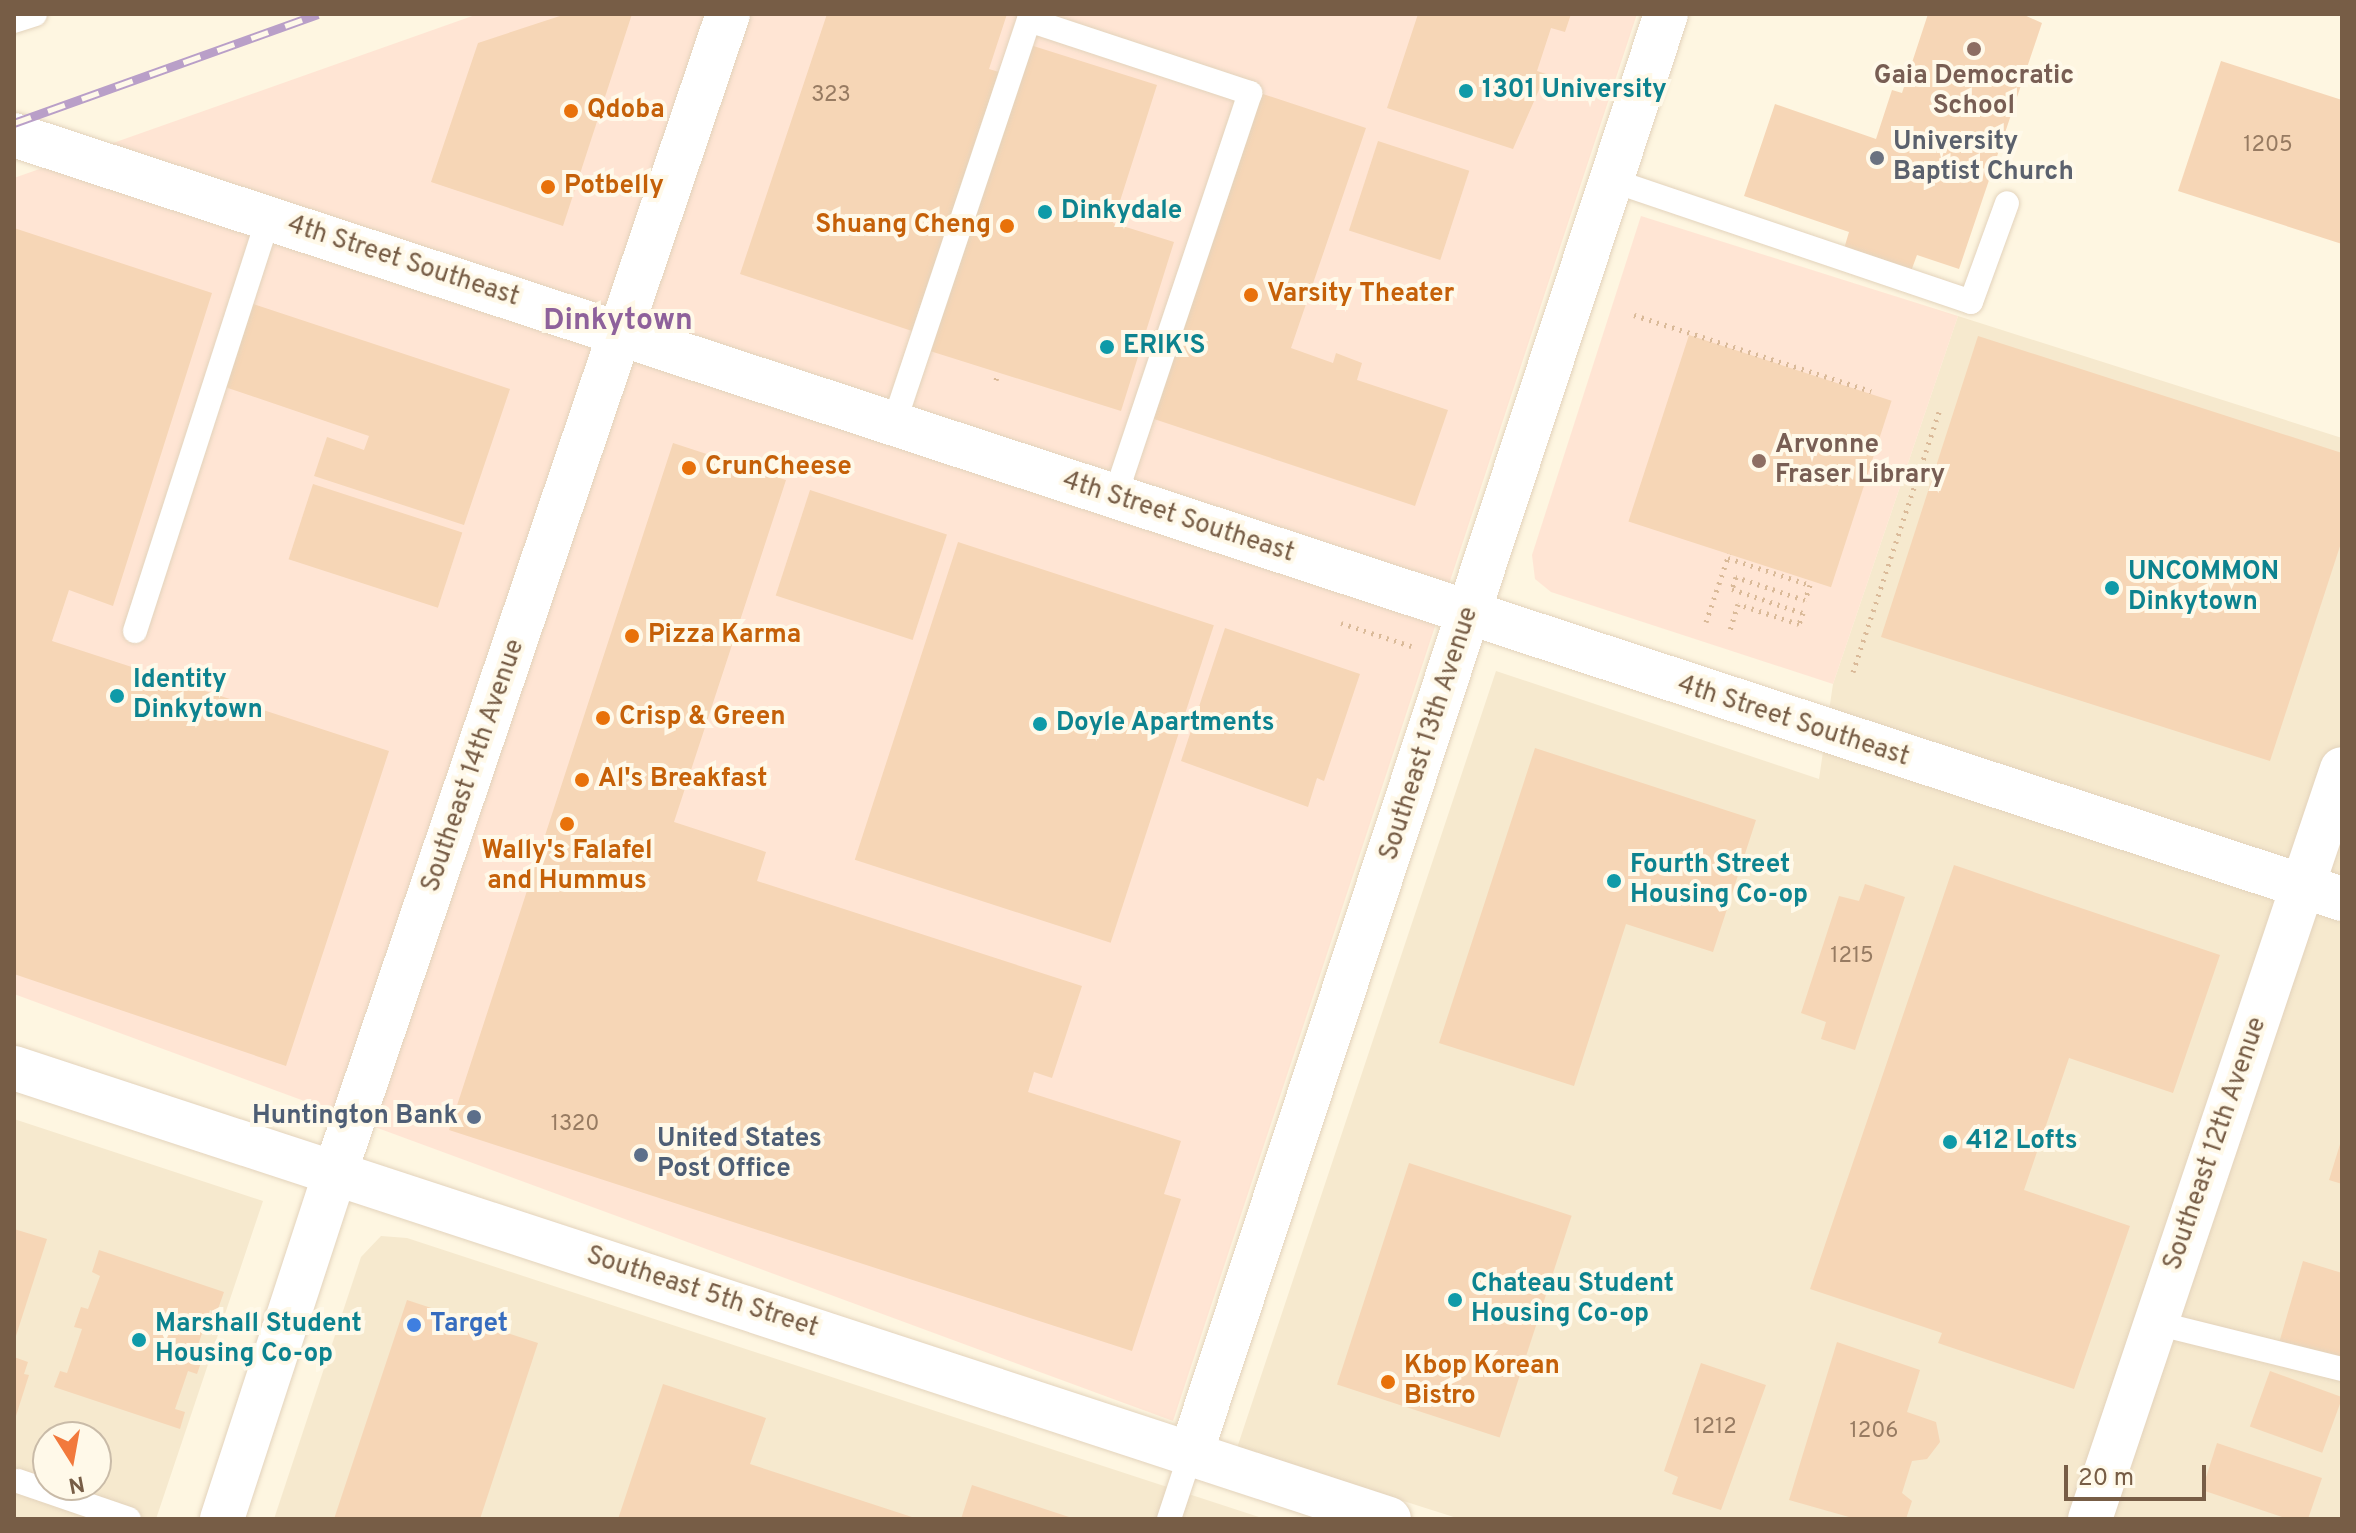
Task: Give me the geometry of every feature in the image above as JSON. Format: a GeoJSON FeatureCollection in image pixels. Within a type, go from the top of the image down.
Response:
{"type":"FeatureCollection","features":[{"type":"Feature","properties":{"kind":"street","name":"Southeast 14th Avenue"},"geometry":{"type":"LineString","coordinates":[[222,1519],[335,1173],[728,14]]}},
{"type":"Feature","properties":{"kind":"street","name":"Southeast 13th Avenue"},"geometry":{"type":"LineString","coordinates":[[1191,1453],[1666,14]]}},
{"type":"Feature","properties":{"kind":"street","name":"4th Street Southeast"},"geometry":{"type":"LineString","coordinates":[[14,135],[2322,893]]}},
{"type":"Feature","properties":{"kind":"street","name":"Southeast 12th Avenue"},"geometry":{"type":"LineString","coordinates":[[2090,1519],[2156,1323],[2322,893],[2342,769]]}},
{"type":"Feature","properties":{"kind":"street","name":"Southeast 5th Street"},"geometry":{"type":"LineString","coordinates":[[14,1068],[1389,1519]]}},
{"type":"Feature","properties":{"kind":"lane"},"geometry":{"type":"LineString","coordinates":[[14,21],[35,14]]}},
{"type":"Feature","properties":{"kind":"lane"},"geometry":{"type":"LineString","coordinates":[[894,423],[1029,20],[1250,93],[1115,497]]}},
{"type":"Feature","properties":{"kind":"lane"},"geometry":{"type":"LineString","coordinates":[[1611,180],[1971,302],[2007,203]]}},
{"type":"Feature","properties":{"kind":"lane"},"geometry":{"type":"LineString","coordinates":[[135,631],[268,219]]}},
{"type":"Feature","properties":{"kind":"lane"},"geometry":{"type":"LineString","coordinates":[[2156,1323],[2342,1369]]}},
{"type":"Feature","properties":{"kind":"lane"},"geometry":{"type":"LineString","coordinates":[[1169,1519],[1191,1453]]}},
{"type":"Feature","properties":{"kind":"lane"},"geometry":{"type":"LineString","coordinates":[[18,1481],[129,1519]]}},
{"type":"Feature","properties":{"kind":"path"},"geometry":{"type":"LineString","coordinates":[[1634,315],[1871,391]]}},
{"type":"Feature","properties":{"kind":"path"},"geometry":{"type":"LineString","coordinates":[[996,380],[998,373]]}},
{"type":"Feature","properties":{"kind":"path"},"geometry":{"type":"LineString","coordinates":[[1853,672],[1939,412]]}},
{"type":"Feature","properties":{"kind":"path"},"geometry":{"type":"LineString","coordinates":[[1706,622],[1728,556],[1810,585],[1805,600],[1736,577],[1732,589],[1803,613],[1799,624],[1738,604],[1730,631]]}},
{"type":"Feature","properties":{"kind":"shaded area"},"geometry":{"type":"Polygon","coordinates":[[[478,14],[1637,14],[1173,1421],[14,994],[14,178],[478,14]]]}},
{"type":"Feature","properties":{"kind":"shaded area"},"geometry":{"type":"Polygon","coordinates":[[[1641,216],[1958,316],[1833,684],[1551,592],[1535,579],[1532,555],[1641,216]]]}},
{"type":"Feature","properties":{"kind":"shaded area"},"geometry":{"type":"Polygon","coordinates":[[[1958,316],[2342,438],[2342,1519],[1460,1519],[1237,1448],[1496,671],[1819,779],[1833,684],[1958,316]]]}},
{"type":"Feature","properties":{"kind":"shaded area"},"geometry":{"type":"Polygon","coordinates":[[[14,1119],[263,1201],[156,1519],[14,1519],[14,1119]]]}},
{"type":"Feature","properties":{"kind":"shaded area"},"geometry":{"type":"Polygon","coordinates":[[[381,1236],[407,1238],[1265,1519],[274,1519],[361,1257],[381,1236]]]}},
{"type":"Feature","properties":{"kind":"building"},"geometry":{"type":"Polygon","coordinates":[[[566,14],[632,14],[563,226],[431,182],[478,43],[566,14]]]}},
{"type":"Feature","properties":{"kind":"building"},"geometry":{"type":"Polygon","coordinates":[[[827,14],[1007,14],[989,69],[1009,75],[992,126],[982,122],[912,331],[740,274],[827,14]]]}},
{"type":"Feature","properties":{"kind":"building","name":"1301 University"},"geometry":{"type":"Polygon","coordinates":[[[1418,14],[1571,14],[1565,32],[1551,28],[1537,71],[1546,74],[1513,149],[1387,108],[1418,14]]]}},
{"type":"Feature","properties":{"kind":"building","name":"University Baptist Church"},"geometry":{"type":"Polygon","coordinates":[[[1928,14],[2022,14],[2042,23],[1959,269],[1917,255],[1910,274],[1843,252],[1849,232],[1744,196],[1775,104],[1876,139],[1892,90],[1902,93],[1928,14]]]}},
{"type":"Feature","properties":{"kind":"building","name":"Dinkydale"},"geometry":{"type":"Polygon","coordinates":[[[1027,44],[1157,85],[1113,223],[1174,242],[1121,411],[930,351],[1027,44]]]}},
{"type":"Feature","properties":{"kind":"building"},"geometry":{"type":"Polygon","coordinates":[[[2221,61],[2342,100],[2342,244],[2178,191],[2221,61]]]}},
{"type":"Feature","properties":{"kind":"building","name":"Varsity Theater"},"geometry":{"type":"Polygon","coordinates":[[[1260,93],[1366,128],[1291,348],[1333,363],[1336,353],[1362,363],[1357,380],[1448,410],[1415,506],[1151,418],[1260,93]]]}},
{"type":"Feature","properties":{"kind":"building"},"geometry":{"type":"Polygon","coordinates":[[[1378,141],[1469,171],[1440,260],[1349,230],[1378,141]]]}},
{"type":"Feature","properties":{"kind":"building","name":"Identity Dinkytown"},"geometry":{"type":"Polygon","coordinates":[[[14,228],[212,293],[113,606],[69,590],[52,641],[389,751],[286,1066],[14,974],[14,228]]]}},
{"type":"Feature","properties":{"kind":"building"},"geometry":{"type":"Polygon","coordinates":[[[253,304],[510,389],[464,525],[314,476],[327,437],[364,450],[369,436],[225,387],[253,304]]]}},
{"type":"Feature","properties":{"kind":"building","name":"Arvonne Fraser Library"},"geometry":{"type":"Polygon","coordinates":[[[1689,335],[1892,401],[1831,587],[1628,521],[1689,335]]]}},
{"type":"Feature","properties":{"kind":"building","name":"UNCOMMON Dinkytown"},"geometry":{"type":"Polygon","coordinates":[[[1978,336],[2342,453],[2342,540],[2270,761],[1881,637],[1978,336]]]}},
{"type":"Feature","properties":{"kind":"building"},"geometry":{"type":"Polygon","coordinates":[[[673,443],[786,480],[674,822],[766,852],[757,881],[1082,986],[1052,1078],[1034,1072],[1028,1092],[1181,1141],[1164,1194],[1181,1199],[1132,1351],[449,1130],[673,443]]]}},
{"type":"Feature","properties":{"kind":"building"},"geometry":{"type":"Polygon","coordinates":[[[313,484],[462,533],[438,608],[289,559],[313,484]]]}},
{"type":"Feature","properties":{"kind":"building"},"geometry":{"type":"Polygon","coordinates":[[[810,490],[947,534],[913,640],[776,596],[810,490]]]}},
{"type":"Feature","properties":{"kind":"building","name":"Doyle Apartments"},"geometry":{"type":"Polygon","coordinates":[[[958,542],[1214,625],[1111,943],[855,860],[958,542]]]}},
{"type":"Feature","properties":{"kind":"building"},"geometry":{"type":"Polygon","coordinates":[[[1225,628],[1360,674],[1324,781],[1317,778],[1308,807],[1181,761],[1225,628]]]}},
{"type":"Feature","properties":{"kind":"building","name":"Fourth Street Housing Co-op"},"geometry":{"type":"Polygon","coordinates":[[[1535,748],[1756,820],[1713,952],[1626,924],[1574,1086],[1439,1043],[1535,748]]]}},
{"type":"Feature","properties":{"kind":"building","name":"412 Lofts"},"geometry":{"type":"Polygon","coordinates":[[[1954,865],[2220,955],[2173,1093],[2069,1058],[2024,1190],[2130,1226],[2074,1389],[1938,1343],[1942,1333],[1810,1289],[1954,865]]]}},
{"type":"Feature","properties":{"kind":"building"},"geometry":{"type":"Polygon","coordinates":[[[1865,884],[1905,897],[1855,1050],[1821,1039],[1826,1022],[1801,1013],[1839,896],[1859,901],[1865,884]]]}},
{"type":"Feature","properties":{"kind":"building"},"geometry":{"type":"Polygon","coordinates":[[[2342,1141],[2342,1184],[2329,1180],[2342,1141]]]}},
{"type":"Feature","properties":{"kind":"building","name":"Chateau Student Housing Co-op"},"geometry":{"type":"Polygon","coordinates":[[[1409,1163],[1572,1216],[1500,1437],[1337,1385],[1409,1163]]]}},
{"type":"Feature","properties":{"kind":"building"},"geometry":{"type":"Polygon","coordinates":[[[14,1229],[47,1239],[15,1339],[14,1339],[14,1229]]]}},
{"type":"Feature","properties":{"kind":"building","name":"Marshall Student Housing Co-op"},"geometry":{"type":"Polygon","coordinates":[[[99,1250],[224,1292],[217,1312],[210,1310],[196,1351],[204,1354],[197,1374],[188,1371],[175,1409],[185,1412],[180,1429],[54,1387],[60,1371],[67,1373],[82,1329],[74,1327],[81,1307],[88,1309],[100,1276],[92,1272],[99,1250]]]}},
{"type":"Feature","properties":{"kind":"building"},"geometry":{"type":"Polygon","coordinates":[[[2303,1261],[2342,1273],[2342,1362],[2279,1343],[2303,1261]]]}},
{"type":"Feature","properties":{"kind":"building"},"geometry":{"type":"Polygon","coordinates":[[[407,1300],[538,1343],[480,1519],[334,1519],[407,1300]]]}},
{"type":"Feature","properties":{"kind":"building"},"geometry":{"type":"Polygon","coordinates":[[[1837,1342],[1920,1370],[1907,1412],[1936,1422],[1940,1442],[1927,1459],[1912,1461],[1902,1493],[1912,1501],[1906,1519],[1856,1519],[1789,1500],[1837,1342]]]}},
{"type":"Feature","properties":{"kind":"building"},"geometry":{"type":"Polygon","coordinates":[[[14,1357],[28,1362],[24,1374],[29,1375],[15,1419],[14,1357]]]}},
{"type":"Feature","properties":{"kind":"building"},"geometry":{"type":"Polygon","coordinates":[[[1701,1363],[1766,1385],[1721,1510],[1672,1494],[1678,1477],[1664,1471],[1701,1363]]]}},
{"type":"Feature","properties":{"kind":"building"},"geometry":{"type":"Polygon","coordinates":[[[2270,1371],[2342,1397],[2322,1453],[2250,1426],[2270,1371]]]}},
{"type":"Feature","properties":{"kind":"building"},"geometry":{"type":"Polygon","coordinates":[[[663,1384],[766,1418],[750,1464],[918,1519],[618,1519],[663,1384]]]}},
{"type":"Feature","properties":{"kind":"building"},"geometry":{"type":"Polygon","coordinates":[[[2217,1443],[2322,1478],[2308,1519],[2288,1519],[2202,1490],[2217,1443]]]}},
{"type":"Feature","properties":{"kind":"building"},"geometry":{"type":"Polygon","coordinates":[[[972,1485],[1072,1518],[1072,1519],[961,1519],[972,1485]]]}},
{"type":"Feature","properties":{"kind":"railway"},"geometry":{"type":"LineString","coordinates":[[14,123],[318,14]]}},
{"type":"Feature","properties":{"kind":"place","name":"Gaia Democratic School"},"geometry":{"type":"Point","coordinates":[1974,49]}},
{"type":"Feature","properties":{"kind":"place","name":"1301 University"},"geometry":{"type":"Point","coordinates":[1466,91]}},
{"type":"Feature","properties":{"kind":"place","name":"Qdoba"},"geometry":{"type":"Point","coordinates":[571,111]}},
{"type":"Feature","properties":{"kind":"place","name":"University Baptist Church"},"geometry":{"type":"Point","coordinates":[1877,158]}},
{"type":"Feature","properties":{"kind":"place","name":"Potbelly"},"geometry":{"type":"Point","coordinates":[548,187]}},
{"type":"Feature","properties":{"kind":"place","name":"Dinkydale"},"geometry":{"type":"Point","coordinates":[1045,212]}},
{"type":"Feature","properties":{"kind":"place","name":"Shuang Cheng"},"geometry":{"type":"Point","coordinates":[1007,226]}},
{"type":"Feature","properties":{"kind":"place","name":"Varsity Theater"},"geometry":{"type":"Point","coordinates":[1251,295]}},
{"type":"Feature","properties":{"kind":"place","name":"ERIK'S"},"geometry":{"type":"Point","coordinates":[1107,347]}},
{"type":"Feature","properties":{"kind":"place","name":"Arvonne Fraser Library"},"geometry":{"type":"Point","coordinates":[1759,461]}},
{"type":"Feature","properties":{"kind":"place","name":"CrunCheese"},"geometry":{"type":"Point","coordinates":[689,468]}},
{"type":"Feature","properties":{"kind":"place","name":"UNCOMMON Dinkytown"},"geometry":{"type":"Point","coordinates":[2112,588]}},
{"type":"Feature","properties":{"kind":"place","name":"Pizza Karma"},"geometry":{"type":"Point","coordinates":[632,636]}},
{"type":"Feature","properties":{"kind":"place","name":"Identity Dinkytown"},"geometry":{"type":"Point","coordinates":[117,696]}},
{"type":"Feature","properties":{"kind":"place","name":"Crisp & Green"},"geometry":{"type":"Point","coordinates":[603,718]}},
{"type":"Feature","properties":{"kind":"place","name":"Doyle Apartments"},"geometry":{"type":"Point","coordinates":[1040,724]}},
{"type":"Feature","properties":{"kind":"place","name":"Al's Breakfast"},"geometry":{"type":"Point","coordinates":[582,780]}},
{"type":"Feature","properties":{"kind":"place","name":"Wally's Falafel and Hummus"},"geometry":{"type":"Point","coordinates":[567,824]}},
{"type":"Feature","properties":{"kind":"place","name":"Fourth Street Housing Co-op"},"geometry":{"type":"Point","coordinates":[1614,881]}},
{"type":"Feature","properties":{"kind":"place","name":"Huntington Bank"},"geometry":{"type":"Point","coordinates":[474,1117]}},
{"type":"Feature","properties":{"kind":"place","name":"412 Lofts"},"geometry":{"type":"Point","coordinates":[1950,1142]}},
{"type":"Feature","properties":{"kind":"place","name":"United States Post Office"},"geometry":{"type":"Point","coordinates":[641,1155]}},
{"type":"Feature","properties":{"kind":"place","name":"Chateau Student Housing Co-op"},"geometry":{"type":"Point","coordinates":[1455,1300]}},
{"type":"Feature","properties":{"kind":"place","name":"Target"},"geometry":{"type":"Point","coordinates":[414,1325]}},
{"type":"Feature","properties":{"kind":"place","name":"Marshall Student Housing Co-op"},"geometry":{"type":"Point","coordinates":[139,1340]}},
{"type":"Feature","properties":{"kind":"place","name":"Kbop Korean Bistro"},"geometry":{"type":"Point","coordinates":[1388,1382]}},
{"type":"Feature","properties":{"kind":"district","name":"Dinkytown"},"geometry":{"type":"Point","coordinates":[618,322]}}]}
